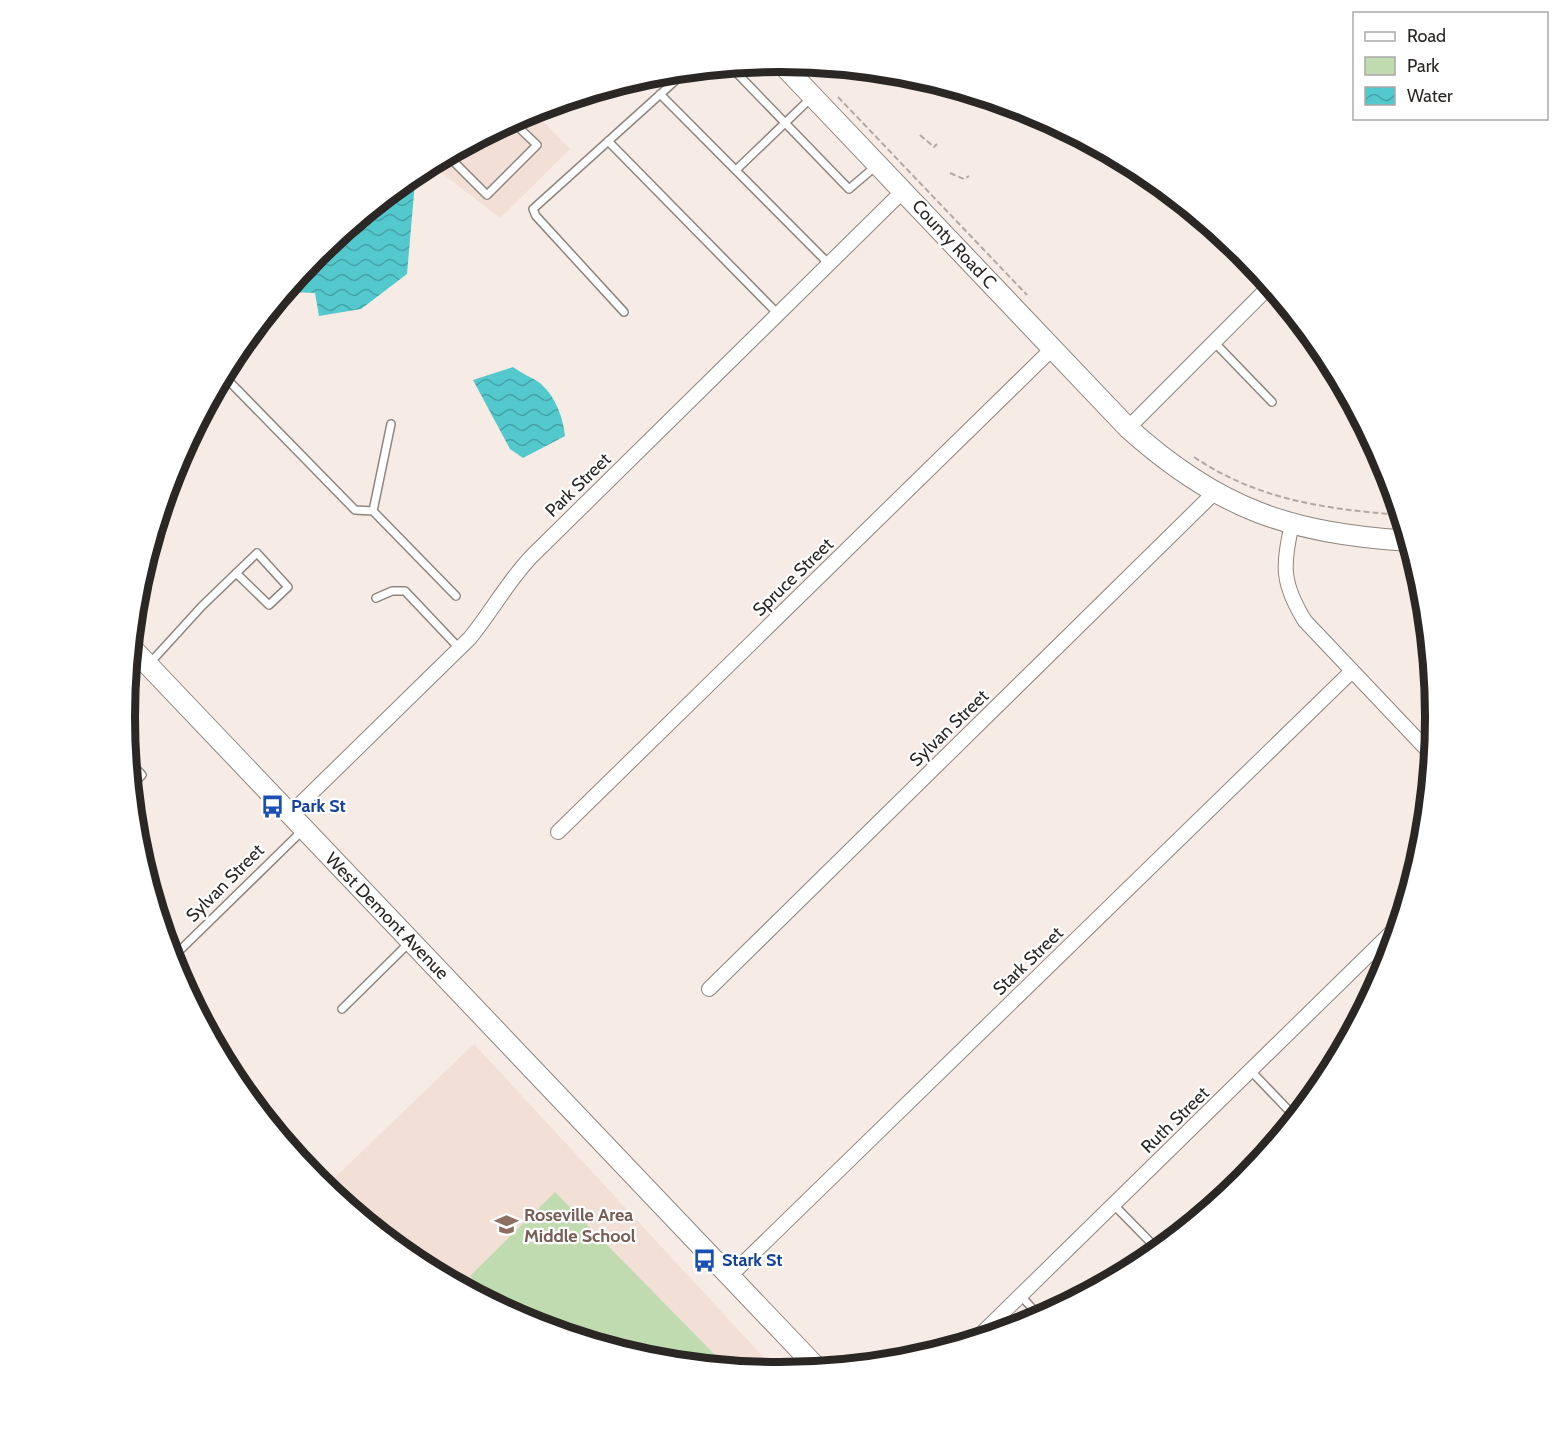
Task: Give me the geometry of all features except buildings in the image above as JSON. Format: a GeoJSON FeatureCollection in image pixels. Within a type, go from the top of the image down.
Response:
{"type":"FeatureCollection","features":[{"type":"Feature","properties":{"kind":"street","name":"County Road C"},"geometry":{"type":"LineString","coordinates":[[790,72],[1128,428],[1175,468],[1215,492],[1267,518],[1363,538],[1401,540]]}},
{"type":"Feature","properties":{"kind":"street","name":"Park Street"},"geometry":{"type":"LineString","coordinates":[[290,814],[459,648],[487,618],[518,570],[903,191]]}},
{"type":"Feature","properties":{"kind":"street"},"geometry":{"type":"LineString","coordinates":[[1128,428],[1265,291]]}},
{"type":"Feature","properties":{"kind":"street","name":"Spruce Street"},"geometry":{"type":"LineString","coordinates":[[558,832],[1052,349]]}},
{"type":"Feature","properties":{"kind":"street","name":"Sylvan Street"},"geometry":{"type":"LineString","coordinates":[[709,989],[1215,492]]}},
{"type":"Feature","properties":{"kind":"street"},"geometry":{"type":"LineString","coordinates":[[1292,524],[1284,569],[1290,597],[1305,621],[1425,747]]}},
{"type":"Feature","properties":{"kind":"street","name":"West Demont Avenue"},"geometry":{"type":"LineString","coordinates":[[138,654],[812,1362]]}},
{"type":"Feature","properties":{"kind":"street","name":"Stark Street"},"geometry":{"type":"LineString","coordinates":[[730,1276],[1352,671]]}},
{"type":"Feature","properties":{"kind":"street","name":"Ruth Street"},"geometry":{"type":"LineString","coordinates":[[987,1329],[1386,938]]}},
{"type":"Feature","properties":{"kind":"lane"},"geometry":{"type":"LineString","coordinates":[[737,73],[849,189],[878,164]]}},
{"type":"Feature","properties":{"kind":"lane"},"geometry":{"type":"LineString","coordinates":[[624,312],[536,216],[533,209],[675,81]]}},
{"type":"Feature","properties":{"kind":"lane"},"geometry":{"type":"LineString","coordinates":[[660,94],[829,264]]}},
{"type":"Feature","properties":{"kind":"lane"},"geometry":{"type":"LineString","coordinates":[[736,170],[813,96]]}},
{"type":"Feature","properties":{"kind":"lane"},"geometry":{"type":"LineString","coordinates":[[453,161],[487,195],[537,146],[519,128]]}},
{"type":"Feature","properties":{"kind":"lane"},"geometry":{"type":"LineString","coordinates":[[608,141],[778,314]]}},
{"type":"Feature","properties":{"kind":"lane"},"geometry":{"type":"LineString","coordinates":[[1214,342],[1272,402]]}},
{"type":"Feature","properties":{"kind":"lane"},"geometry":{"type":"LineString","coordinates":[[229,381],[355,510],[373,511],[456,596]]}},
{"type":"Feature","properties":{"kind":"lane"},"geometry":{"type":"LineString","coordinates":[[373,511],[391,424]]}},
{"type":"Feature","properties":{"kind":"lane"},"geometry":{"type":"LineString","coordinates":[[148,665],[236,573],[256,553],[288,587],[269,605],[236,573]]}},
{"type":"Feature","properties":{"kind":"lane"},"geometry":{"type":"LineString","coordinates":[[376,598],[392,591],[409,594],[459,648]]}},
{"type":"Feature","properties":{"kind":"lane","name":"Sylvan Street"},"geometry":{"type":"LineString","coordinates":[[179,951],[304,830]]}},
{"type":"Feature","properties":{"kind":"lane"},"geometry":{"type":"LineString","coordinates":[[342,1009],[411,941]]}},
{"type":"Feature","properties":{"kind":"lane"},"geometry":{"type":"LineString","coordinates":[[1251,1071],[1290,1112]]}},
{"type":"Feature","properties":{"kind":"lane"},"geometry":{"type":"LineString","coordinates":[[1114,1205],[1153,1244]]}},
{"type":"Feature","properties":{"kind":"lane"},"geometry":{"type":"LineString","coordinates":[[1021,1296],[1034,1311]]}},
{"type":"Feature","properties":{"kind":"path"},"geometry":{"type":"LineString","coordinates":[[836,94],[1034,302]]}},
{"type":"Feature","properties":{"kind":"path"},"geometry":{"type":"LineString","coordinates":[[920,135],[934,147],[937,144]]}},
{"type":"Feature","properties":{"kind":"path"},"geometry":{"type":"LineString","coordinates":[[950,173],[964,179],[969,176]]}},
{"type":"Feature","properties":{"kind":"path"},"geometry":{"type":"LineString","coordinates":[[1190,454],[1228,476],[1284,499],[1331,509],[1392,514]]}},
{"type":"Feature","properties":{"kind":"shaded area"},"geometry":{"type":"Polygon","coordinates":[[[540,118],[570,149],[500,218],[438,170],[457,158],[540,118]]]}},
{"type":"Feature","properties":{"kind":"shaded area","name":"Roseville Area Middle School"},"geometry":{"type":"Polygon","coordinates":[[[474,1044],[769,1363],[738,1362],[654,1351],[573,1329],[533,1314],[457,1277],[421,1254],[387,1230],[331,1181],[474,1044]]]}},
{"type":"Feature","properties":{"kind":"green space"},"geometry":{"type":"Polygon","coordinates":[[[555,1192],[720,1360],[654,1351],[573,1329],[533,1314],[485,1291],[470,1276],[555,1192]]]}},
{"type":"Feature","properties":{"kind":"water"},"geometry":{"type":"Polygon","coordinates":[[[415,185],[407,274],[361,309],[319,316],[315,293],[295,292],[354,232],[415,185]]]}},
{"type":"Feature","properties":{"kind":"water"},"geometry":{"type":"Polygon","coordinates":[[[513,367],[541,384],[551,395],[563,422],[565,436],[523,458],[510,449],[473,380],[513,367]]]}},
{"type":"Feature","properties":{"kind":"place","name":"Park St"},"geometry":{"type":"Point","coordinates":[273,806]}},
{"type":"Feature","properties":{"kind":"place","name":"Roseville Area Middle School"},"geometry":{"type":"Point","coordinates":[506,1225]}},
{"type":"Feature","properties":{"kind":"place","name":"Stark St"},"geometry":{"type":"Point","coordinates":[704,1260]}}]}
